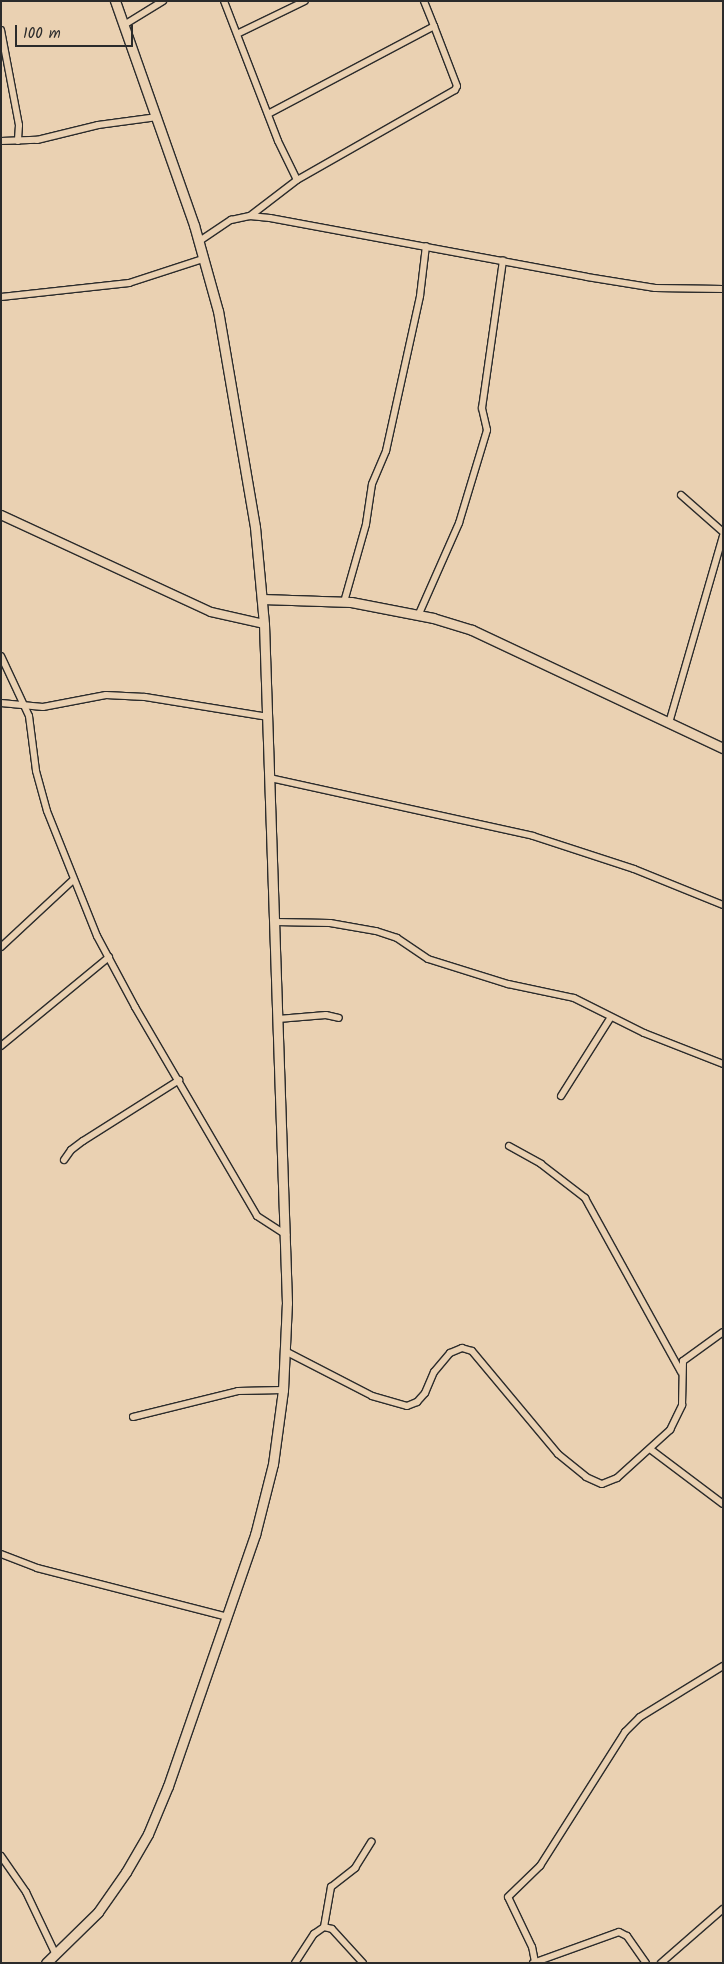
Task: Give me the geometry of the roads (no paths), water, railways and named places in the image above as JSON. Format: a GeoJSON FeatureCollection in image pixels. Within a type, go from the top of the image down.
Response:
{"type":"FeatureCollection","features":[{"type":"Feature","properties":{"kind":"main road"},"geometry":{"type":"LineString","coordinates":[[46,1963],[98,1912],[148,1834],[228,1617],[255,1535],[273,1464],[283,1390],[285,1351],[286,1235],[268,717],[264,624],[255,526],[218,310],[157,117],[115,1]]}},
{"type":"Feature","properties":{"kind":"main road"},"geometry":{"type":"LineString","coordinates":[[262,599],[344,602],[418,616],[472,630],[723,748]]}},
{"type":"Feature","properties":{"kind":"street"},"geometry":{"type":"LineString","coordinates":[[124,26],[163,1]]}},
{"type":"Feature","properties":{"kind":"street"},"geometry":{"type":"LineString","coordinates":[[224,1],[239,33],[268,114],[297,180]]}},
{"type":"Feature","properties":{"kind":"street"},"geometry":{"type":"LineString","coordinates":[[239,33],[305,1]]}},
{"type":"Feature","properties":{"kind":"street"},"geometry":{"type":"LineString","coordinates":[[250,216],[297,180],[454,90],[457,86],[424,1]]}},
{"type":"Feature","properties":{"kind":"street"},"geometry":{"type":"LineString","coordinates":[[268,114],[434,26]]}},
{"type":"Feature","properties":{"kind":"street"},"geometry":{"type":"LineString","coordinates":[[1,30],[18,119],[18,141]]}},
{"type":"Feature","properties":{"kind":"street"},"geometry":{"type":"LineString","coordinates":[[1,141],[18,141],[157,117]]}},
{"type":"Feature","properties":{"kind":"street"},"geometry":{"type":"LineString","coordinates":[[198,242],[231,220],[250,216],[655,288],[723,289]]}},
{"type":"Feature","properties":{"kind":"street"},"geometry":{"type":"LineString","coordinates":[[344,602],[367,517],[372,484],[386,451],[420,296],[426,246]]}},
{"type":"Feature","properties":{"kind":"street"},"geometry":{"type":"LineString","coordinates":[[1,296],[129,283],[203,259]]}},
{"type":"Feature","properties":{"kind":"street"},"geometry":{"type":"LineString","coordinates":[[418,616],[458,523],[487,430],[482,408],[503,260]]}},
{"type":"Feature","properties":{"kind":"street"},"geometry":{"type":"LineString","coordinates":[[681,495],[723,532]]}},
{"type":"Feature","properties":{"kind":"street"},"geometry":{"type":"LineString","coordinates":[[1,515],[211,612],[264,624]]}},
{"type":"Feature","properties":{"kind":"street"},"geometry":{"type":"LineString","coordinates":[[669,723],[723,536]]}},
{"type":"Feature","properties":{"kind":"street"},"geometry":{"type":"LineString","coordinates":[[1,656],[25,706],[47,811],[73,880],[109,957],[258,1216],[286,1235]]}},
{"type":"Feature","properties":{"kind":"street"},"geometry":{"type":"LineString","coordinates":[[1,703],[44,707],[106,695],[145,697],[268,717]]}},
{"type":"Feature","properties":{"kind":"street"},"geometry":{"type":"LineString","coordinates":[[270,778],[533,836],[634,869],[723,904]]}},
{"type":"Feature","properties":{"kind":"street"},"geometry":{"type":"LineString","coordinates":[[1,947],[73,880]]}},
{"type":"Feature","properties":{"kind":"street"},"geometry":{"type":"LineString","coordinates":[[275,922],[330,922],[376,931],[396,938],[428,959],[508,984],[574,998],[611,1017],[723,1064]]}},
{"type":"Feature","properties":{"kind":"street"},"geometry":{"type":"LineString","coordinates":[[1,1046],[109,957]]}},
{"type":"Feature","properties":{"kind":"street"},"geometry":{"type":"LineString","coordinates":[[278,1019],[326,1015],[339,1018]]}},
{"type":"Feature","properties":{"kind":"street"},"geometry":{"type":"LineString","coordinates":[[560,1096],[611,1017]]}},
{"type":"Feature","properties":{"kind":"street"},"geometry":{"type":"LineString","coordinates":[[64,1160],[83,1141],[179,1080]]}},
{"type":"Feature","properties":{"kind":"street"},"geometry":{"type":"LineString","coordinates":[[509,1146],[541,1164],[585,1198],[658,1336],[682,1373]]}},
{"type":"Feature","properties":{"kind":"street"},"geometry":{"type":"LineString","coordinates":[[285,1351],[372,1396],[407,1406],[417,1402],[425,1393],[434,1372],[450,1353],[462,1348],[472,1351],[558,1454],[586,1477],[602,1484],[616,1478],[670,1430],[678,1418],[684,1391],[681,1366],[685,1358],[723,1332]]}},
{"type":"Feature","properties":{"kind":"street"},"geometry":{"type":"LineString","coordinates":[[133,1418],[238,1391],[283,1390]]}},
{"type":"Feature","properties":{"kind":"street"},"geometry":{"type":"LineString","coordinates":[[650,1449],[723,1504]]}},
{"type":"Feature","properties":{"kind":"street"},"geometry":{"type":"LineString","coordinates":[[1,1554],[37,1568],[228,1617]]}},
{"type":"Feature","properties":{"kind":"street"},"geometry":{"type":"LineString","coordinates":[[646,1963],[627,1936],[619,1932],[534,1962],[508,1897],[540,1866],[625,1732],[640,1717],[723,1666]]}},
{"type":"Feature","properties":{"kind":"street"},"geometry":{"type":"LineString","coordinates":[[295,1963],[314,1934],[324,1927],[332,1887],[355,1868],[371,1842]]}},
{"type":"Feature","properties":{"kind":"street"},"geometry":{"type":"LineString","coordinates":[[1,1856],[26,1892],[56,1955]]}},
{"type":"Feature","properties":{"kind":"street"},"geometry":{"type":"LineString","coordinates":[[661,1963],[723,1909]]}},
{"type":"Feature","properties":{"kind":"street"},"geometry":{"type":"LineString","coordinates":[[324,1927],[332,1930],[362,1963]]}}]}
